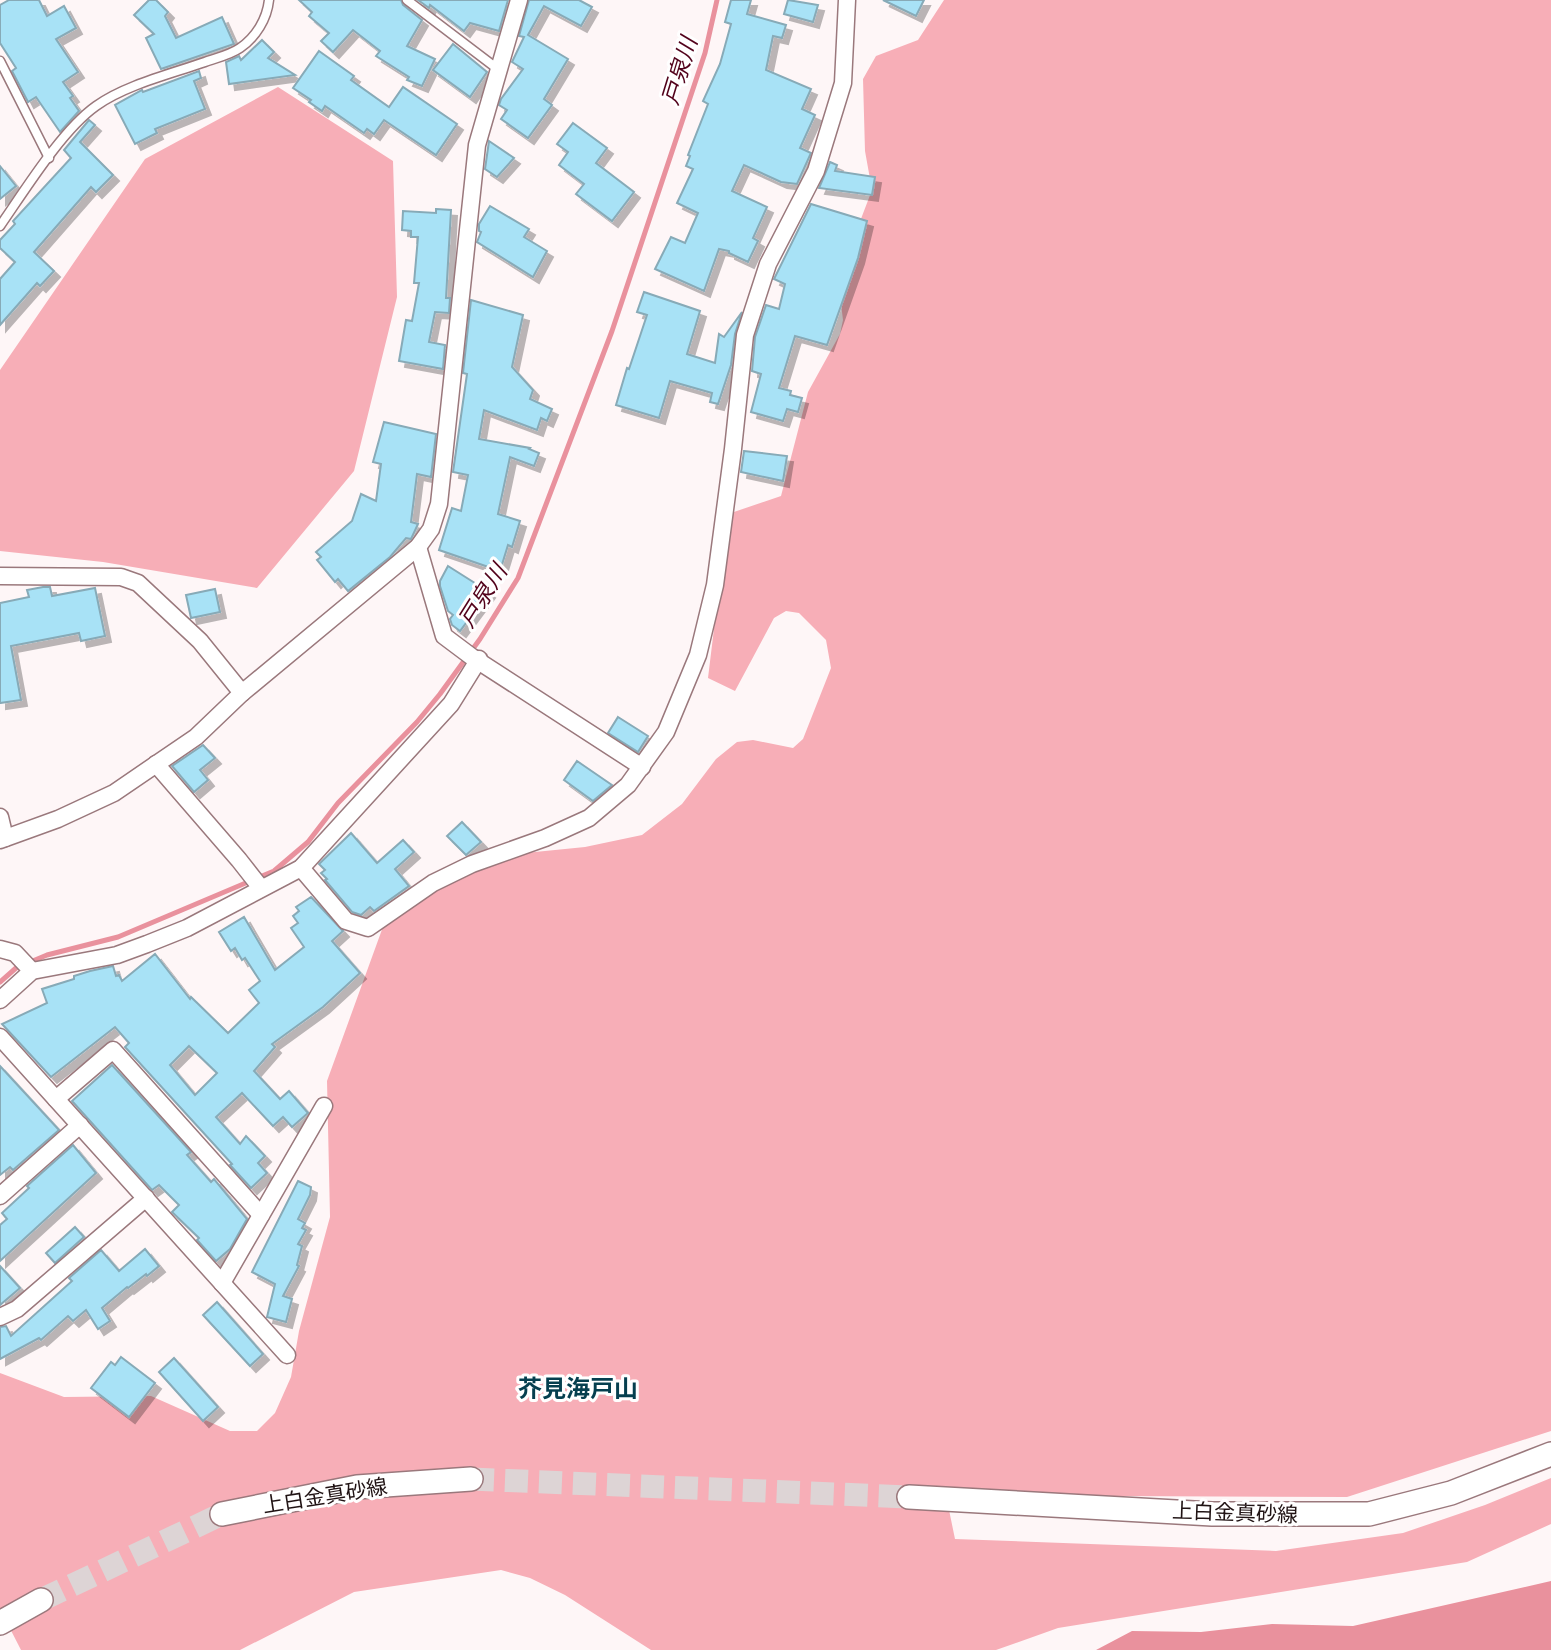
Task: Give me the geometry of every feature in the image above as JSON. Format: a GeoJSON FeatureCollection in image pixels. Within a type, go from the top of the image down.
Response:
{"type":"FeatureCollection","features":[{"type":"Feature","properties":{"kind":"main road","name":"上白金真砂線"},"geometry":{"type":"LineString","coordinates":[[909,1497],[1212,1514],[1369,1514],[1451,1493],[1551,1454]]}},
{"type":"Feature","properties":{"kind":"main road","name":"上白金真砂線"},"geometry":{"type":"LineString","coordinates":[[222,1514],[357,1487],[471,1479]]}},
{"type":"Feature","properties":{"kind":"main road"},"geometry":{"type":"LineString","coordinates":[[0,1623],[41,1600]]}},
{"type":"Feature","properties":{"kind":"street"},"geometry":{"type":"LineString","coordinates":[[0,817],[3,839],[58,819],[114,793],[196,737],[242,693],[418,547],[431,529],[439,504],[477,145],[519,0]]}},
{"type":"Feature","properties":{"kind":"street"},"geometry":{"type":"LineString","coordinates":[[301,869],[346,921],[369,928],[433,883],[472,864],[545,838],[589,818],[628,785],[666,732],[698,656],[715,585],[745,335],[768,264],[816,171],[836,108],[843,83],[847,0]]}},
{"type":"Feature","properties":{"kind":"street"},"geometry":{"type":"LineString","coordinates":[[418,547],[444,636],[642,767]]}},
{"type":"Feature","properties":{"kind":"street"},"geometry":{"type":"LineString","coordinates":[[0,576],[121,577],[138,583],[200,641],[242,693]]}},
{"type":"Feature","properties":{"kind":"street"},"geometry":{"type":"LineString","coordinates":[[0,949],[26,964],[117,955],[187,928],[301,869],[452,704],[475,658]]}},
{"type":"Feature","properties":{"kind":"street"},"geometry":{"type":"LineString","coordinates":[[156,764],[261,888]]}},
{"type":"Feature","properties":{"kind":"street"},"geometry":{"type":"LineString","coordinates":[[0,1000],[26,964]]}},
{"type":"Feature","properties":{"kind":"street"},"geometry":{"type":"LineString","coordinates":[[3,1047],[56,1099],[287,1355]]}},
{"type":"Feature","properties":{"kind":"street"},"geometry":{"type":"LineString","coordinates":[[56,1099],[113,1050],[261,1215]]}},
{"type":"Feature","properties":{"kind":"street"},"geometry":{"type":"LineString","coordinates":[[222,1283],[324,1105]]}},
{"type":"Feature","properties":{"kind":"street"},"geometry":{"type":"LineString","coordinates":[[0,1196],[79,1125]]}},
{"type":"Feature","properties":{"kind":"street"},"geometry":{"type":"LineString","coordinates":[[0,1317],[17,1309],[146,1198]]}},
{"type":"Feature","properties":{"kind":"lane"},"geometry":{"type":"LineString","coordinates":[[0,226],[49,158],[79,121],[96,106],[115,95],[238,50],[255,36],[268,11],[269,0]]}},
{"type":"Feature","properties":{"kind":"lane"},"geometry":{"type":"LineString","coordinates":[[407,0],[499,70]]}},
{"type":"Feature","properties":{"kind":"lane"},"geometry":{"type":"LineString","coordinates":[[0,61],[49,158]]}},
{"type":"Feature","properties":{"kind":"shaded area"},"geometry":{"type":"Polygon","coordinates":[[[944,0],[1551,0],[1551,1431],[1347,1497],[1111,1496],[948,1505],[955,1539],[1276,1551],[1403,1533],[1485,1505],[1551,1478],[1551,1524],[1467,1562],[1058,1628],[996,1650],[651,1650],[565,1595],[530,1578],[501,1570],[354,1592],[240,1650],[21,1650],[0,1609],[0,1373],[64,1397],[151,1396],[230,1431],[257,1431],[275,1413],[291,1377],[299,1331],[330,1217],[327,1081],[384,924],[433,880],[515,854],[585,847],[642,835],[682,804],[716,759],[737,742],[753,740],[793,748],[803,739],[831,668],[826,640],[799,613],[786,611],[774,618],[735,691],[708,678],[728,514],[781,496],[808,392],[840,334],[843,320],[838,279],[872,190],[865,151],[863,79],[876,56],[918,40],[944,0]]]}},
{"type":"Feature","properties":{"kind":"shaded area"},"geometry":{"type":"Polygon","coordinates":[[[278,87],[393,161],[397,297],[354,471],[257,588],[103,562],[0,551],[0,370],[145,159],[278,87]]]}},
{"type":"Feature","properties":{"kind":"shaded area"},"geometry":{"type":"Polygon","coordinates":[[[1551,1581],[1551,1650],[1096,1650],[1132,1631],[1201,1632],[1272,1624],[1353,1626],[1551,1581]]]}},
{"type":"Feature","properties":{"kind":"building"},"geometry":{"type":"Polygon","coordinates":[[[9,0],[39,0],[47,16],[64,6],[76,28],[56,39],[78,72],[63,82],[79,111],[60,132],[36,97],[28,102],[12,71],[16,68],[0,43],[0,5],[9,0]]]}},
{"type":"Feature","properties":{"kind":"building"},"geometry":{"type":"Polygon","coordinates":[[[149,0],[156,0],[168,12],[165,16],[176,38],[222,17],[234,44],[161,69],[146,38],[154,34],[134,15],[149,0]]]}},
{"type":"Feature","properties":{"kind":"building"},"geometry":{"type":"Polygon","coordinates":[[[299,0],[401,0],[403,5],[422,20],[407,46],[435,59],[422,86],[407,80],[409,77],[376,56],[380,51],[353,30],[333,52],[321,41],[329,33],[309,16],[312,12],[299,0]]]}},
{"type":"Feature","properties":{"kind":"building"},"geometry":{"type":"Polygon","coordinates":[[[418,0],[508,0],[499,31],[470,23],[464,31],[430,5],[429,8],[418,0]]]}},
{"type":"Feature","properties":{"kind":"building"},"geometry":{"type":"Polygon","coordinates":[[[529,0],[579,0],[592,7],[581,26],[544,6],[528,35],[568,59],[544,99],[552,105],[528,138],[501,119],[507,110],[499,105],[523,69],[512,62],[524,37],[519,36],[529,0]]]}},
{"type":"Feature","properties":{"kind":"building"},"geometry":{"type":"Polygon","coordinates":[[[731,0],[751,0],[747,14],[786,25],[782,38],[773,36],[766,70],[811,89],[802,109],[815,115],[800,148],[811,153],[797,184],[781,182],[744,165],[732,191],[767,207],[753,238],[758,241],[748,262],[729,251],[719,249],[704,291],[655,269],[671,237],[685,243],[698,213],[677,203],[693,169],[686,166],[690,156],[688,155],[708,104],[703,101],[720,64],[731,24],[725,22],[731,0]]]}},
{"type":"Feature","properties":{"kind":"building"},"geometry":{"type":"Polygon","coordinates":[[[788,0],[818,5],[813,22],[784,14],[788,0]]]}},
{"type":"Feature","properties":{"kind":"building"},"geometry":{"type":"Polygon","coordinates":[[[883,0],[924,0],[916,16],[883,0]]]}},
{"type":"Feature","properties":{"kind":"building"},"geometry":{"type":"Polygon","coordinates":[[[262,40],[274,52],[268,58],[295,75],[229,84],[226,62],[239,56],[241,60],[262,40]]]}},
{"type":"Feature","properties":{"kind":"building"},"geometry":{"type":"Polygon","coordinates":[[[453,44],[487,72],[470,97],[433,70],[453,44]]]}},
{"type":"Feature","properties":{"kind":"building"},"geometry":{"type":"Polygon","coordinates":[[[319,51],[354,76],[351,80],[389,107],[403,87],[457,124],[436,155],[384,120],[374,134],[367,129],[364,133],[325,106],[322,111],[293,88],[319,51]]]}},
{"type":"Feature","properties":{"kind":"building"},"geometry":{"type":"Polygon","coordinates":[[[199,71],[201,78],[194,81],[205,109],[155,129],[157,133],[135,144],[115,105],[142,90],[143,92],[199,71]]]}},
{"type":"Feature","properties":{"kind":"building"},"geometry":{"type":"Polygon","coordinates":[[[89,120],[95,125],[80,142],[113,175],[96,192],[91,187],[34,252],[54,271],[40,286],[37,283],[0,325],[0,279],[15,262],[0,248],[0,240],[15,224],[13,221],[71,158],[64,150],[89,120]]]}},
{"type":"Feature","properties":{"kind":"building"},"geometry":{"type":"Polygon","coordinates":[[[573,123],[607,148],[596,163],[634,192],[612,221],[576,194],[584,184],[559,165],[568,152],[557,144],[573,123]]]}},
{"type":"Feature","properties":{"kind":"building"},"geometry":{"type":"Polygon","coordinates":[[[489,141],[514,158],[497,177],[485,169],[489,141]]]}},
{"type":"Feature","properties":{"kind":"building"},"geometry":{"type":"Polygon","coordinates":[[[830,162],[837,165],[835,171],[875,177],[872,195],[819,188],[830,162]]]}},
{"type":"Feature","properties":{"kind":"building"},"geometry":{"type":"Polygon","coordinates":[[[0,166],[16,186],[0,199],[0,166]]]}},
{"type":"Feature","properties":{"kind":"building"},"geometry":{"type":"Polygon","coordinates":[[[811,204],[867,221],[858,258],[827,345],[795,336],[779,388],[802,398],[798,412],[787,409],[783,421],[751,412],[761,374],[752,371],[755,337],[766,305],[779,309],[785,284],[774,279],[811,204]]]}},
{"type":"Feature","properties":{"kind":"building"},"geometry":{"type":"Polygon","coordinates":[[[490,206],[529,229],[524,237],[547,251],[533,277],[477,242],[481,232],[479,224],[490,206]]]}},
{"type":"Feature","properties":{"kind":"building"},"geometry":{"type":"Polygon","coordinates":[[[436,209],[451,210],[446,298],[450,298],[449,313],[435,312],[429,342],[445,345],[443,369],[399,361],[406,320],[412,321],[419,283],[414,283],[418,237],[411,237],[411,231],[402,230],[403,211],[436,213],[436,209]]]}},
{"type":"Feature","properties":{"kind":"building"},"geometry":{"type":"Polygon","coordinates":[[[644,292],[700,311],[687,354],[715,363],[719,334],[724,337],[742,312],[735,334],[731,365],[718,404],[710,402],[712,393],[670,381],[659,418],[616,405],[647,315],[637,312],[644,292]]]}},
{"type":"Feature","properties":{"kind":"building"},"geometry":{"type":"Polygon","coordinates":[[[471,300],[523,315],[512,367],[533,390],[530,399],[552,409],[547,421],[541,418],[537,430],[484,410],[479,439],[530,448],[539,453],[534,466],[510,457],[498,514],[520,521],[512,547],[508,545],[500,571],[439,550],[452,508],[461,511],[468,475],[453,472],[467,374],[463,373],[471,300]]]}},
{"type":"Feature","properties":{"kind":"building"},"geometry":{"type":"Polygon","coordinates":[[[384,422],[436,434],[431,477],[417,474],[411,522],[418,524],[411,539],[406,538],[390,557],[348,591],[338,579],[335,582],[317,560],[321,557],[316,552],[352,521],[361,494],[376,501],[381,464],[373,462],[384,422]]]}},
{"type":"Feature","properties":{"kind":"building"},"geometry":{"type":"Polygon","coordinates":[[[744,451],[787,456],[783,481],[741,472],[744,451]]]}},
{"type":"Feature","properties":{"kind":"building"},"geometry":{"type":"Polygon","coordinates":[[[448,566],[489,592],[460,631],[452,625],[450,619],[453,615],[448,611],[440,586],[448,566]]]}},
{"type":"Feature","properties":{"kind":"building"},"geometry":{"type":"Polygon","coordinates":[[[50,587],[52,596],[95,588],[105,636],[81,641],[79,633],[11,646],[21,700],[0,703],[0,603],[29,597],[27,590],[50,587]]]}},
{"type":"Feature","properties":{"kind":"building"},"geometry":{"type":"Polygon","coordinates":[[[215,589],[220,612],[191,618],[186,595],[215,589]]]}},
{"type":"Feature","properties":{"kind":"building"},"geometry":{"type":"Polygon","coordinates":[[[618,717],[648,736],[638,752],[608,733],[618,717]]]}},
{"type":"Feature","properties":{"kind":"building"},"geometry":{"type":"Polygon","coordinates":[[[203,745],[215,758],[200,770],[208,780],[194,792],[172,766],[203,745]]]}},
{"type":"Feature","properties":{"kind":"building"},"geometry":{"type":"Polygon","coordinates":[[[577,761],[612,785],[593,801],[564,780],[577,761]]]}},
{"type":"Feature","properties":{"kind":"building"},"geometry":{"type":"Polygon","coordinates":[[[462,822],[481,842],[466,855],[447,836],[462,822]]]}},
{"type":"Feature","properties":{"kind":"building"},"geometry":{"type":"Polygon","coordinates":[[[351,833],[377,863],[403,840],[414,852],[395,869],[409,886],[374,911],[370,907],[361,915],[352,912],[325,880],[327,879],[321,873],[325,870],[319,864],[351,833]]]}},
{"type":"Feature","properties":{"kind":"building"},"geometry":{"type":"Polygon","coordinates":[[[311,897],[343,931],[332,941],[360,973],[323,1007],[272,1044],[275,1047],[254,1071],[280,1099],[289,1091],[308,1113],[292,1127],[283,1117],[273,1126],[242,1093],[216,1117],[240,1144],[246,1136],[265,1156],[258,1163],[267,1173],[251,1188],[125,1047],[129,1043],[115,1027],[51,1077],[2,1024],[47,1003],[42,989],[74,979],[74,976],[113,966],[116,976],[119,975],[122,981],[155,954],[190,999],[191,997],[228,1033],[259,1003],[249,990],[260,981],[245,958],[242,960],[235,948],[231,951],[219,932],[244,917],[275,970],[304,947],[291,928],[298,923],[293,916],[299,911],[296,907],[311,897]],[[189,1046],[170,1065],[195,1095],[217,1073],[189,1046]]]}},
{"type":"Feature","properties":{"kind":"building"},"geometry":{"type":"Polygon","coordinates":[[[112,1065],[191,1152],[187,1155],[211,1182],[214,1179],[247,1219],[230,1249],[216,1261],[197,1240],[199,1238],[172,1212],[179,1205],[159,1185],[152,1190],[72,1101],[112,1065]]]}},
{"type":"Feature","properties":{"kind":"building"},"geometry":{"type":"Polygon","coordinates":[[[0,1066],[59,1130],[13,1170],[10,1167],[0,1175],[0,1066]]]}},
{"type":"Feature","properties":{"kind":"building"},"geometry":{"type":"Polygon","coordinates":[[[73,1145],[96,1173],[0,1261],[0,1225],[7,1219],[2,1213],[29,1188],[27,1186],[73,1145]]]}},
{"type":"Feature","properties":{"kind":"building"},"geometry":{"type":"Polygon","coordinates":[[[298,1181],[311,1187],[298,1219],[305,1223],[302,1228],[306,1230],[298,1244],[302,1246],[297,1265],[299,1266],[283,1296],[292,1299],[286,1322],[267,1317],[275,1284],[252,1272],[298,1181]]]}},
{"type":"Feature","properties":{"kind":"building"},"geometry":{"type":"Polygon","coordinates":[[[75,1227],[84,1237],[55,1263],[46,1253],[75,1227]]]}},
{"type":"Feature","properties":{"kind":"building"},"geometry":{"type":"Polygon","coordinates":[[[145,1249],[159,1266],[102,1308],[110,1321],[98,1329],[86,1310],[73,1321],[68,1316],[41,1340],[39,1338],[0,1359],[0,1327],[6,1326],[11,1336],[72,1281],[69,1278],[101,1250],[119,1271],[145,1249]]]}},
{"type":"Feature","properties":{"kind":"building"},"geometry":{"type":"Polygon","coordinates":[[[0,1266],[20,1288],[0,1305],[0,1266]]]}},
{"type":"Feature","properties":{"kind":"building"},"geometry":{"type":"Polygon","coordinates":[[[217,1302],[263,1354],[250,1366],[203,1315],[217,1302]]]}},
{"type":"Feature","properties":{"kind":"building"},"geometry":{"type":"Polygon","coordinates":[[[121,1357],[155,1383],[129,1417],[91,1388],[111,1362],[115,1365],[121,1357]]]}},
{"type":"Feature","properties":{"kind":"building"},"geometry":{"type":"Polygon","coordinates":[[[174,1358],[218,1407],[203,1421],[159,1372],[174,1358]]]}},
{"type":"Feature","properties":{"kind":"waterway","name":"戸泉川"},"geometry":{"type":"LineString","coordinates":[[0,982],[16,968],[47,955],[118,937],[274,871],[308,842],[338,803],[417,722],[440,694],[480,639],[518,578],[612,331],[705,53],[717,0]]}},
{"type":"Feature","properties":{"kind":"tunnel"},"geometry":{"type":"LineString","coordinates":[[471,1479],[909,1497]]}},
{"type":"Feature","properties":{"kind":"tunnel"},"geometry":{"type":"LineString","coordinates":[[41,1600],[222,1514]]}},
{"type":"Feature","properties":{"kind":"district","name":"芥見海戸山"},"geometry":{"type":"Point","coordinates":[578,1389]}}]}
